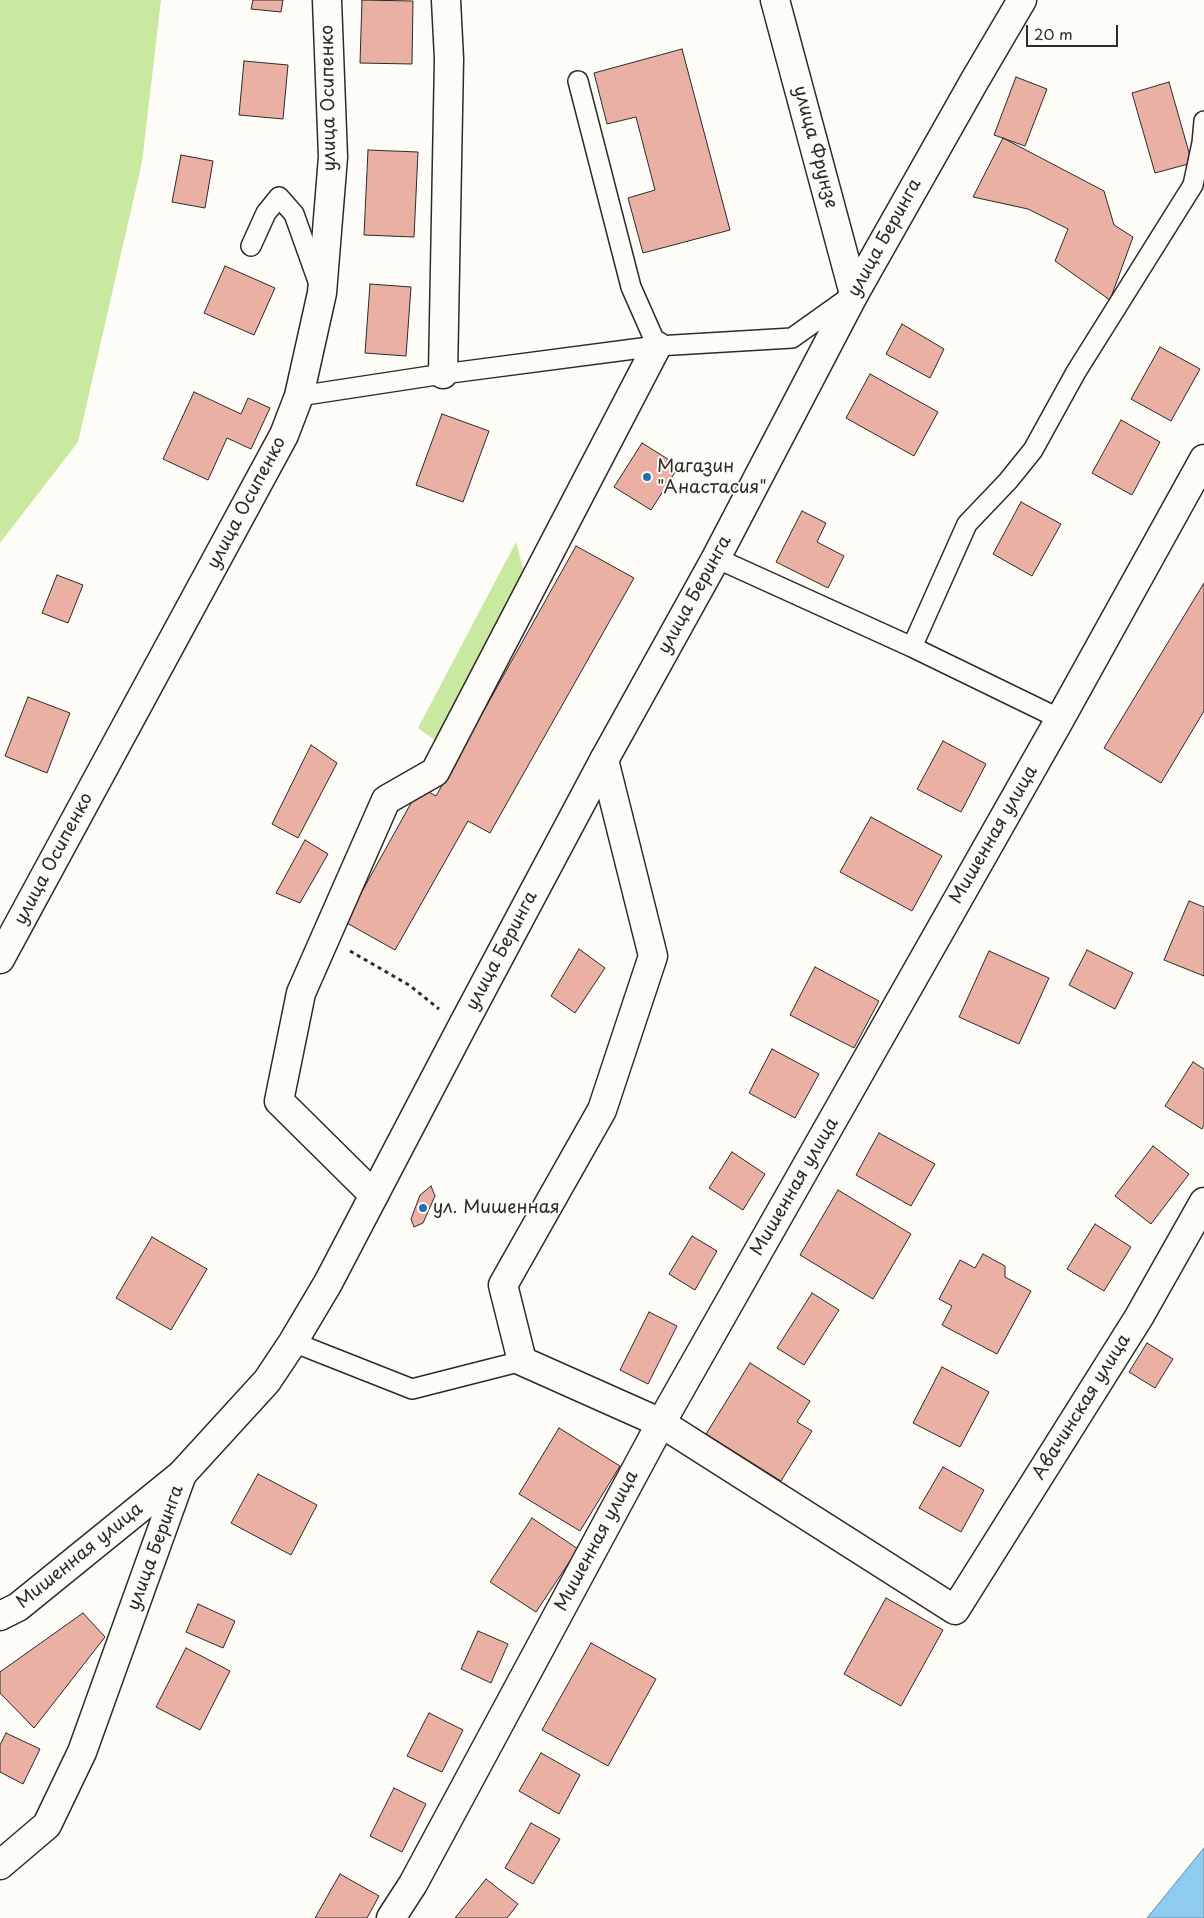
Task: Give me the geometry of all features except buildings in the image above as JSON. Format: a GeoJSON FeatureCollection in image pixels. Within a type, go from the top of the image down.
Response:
{"type":"FeatureCollection","features":[{"type":"Feature","properties":{"kind":"street","name":"улица Осипенко"},"geometry":{"type":"LineString","coordinates":[[0,959],[284,435],[299,396],[322,293],[334,157],[327,0]]}},
{"type":"Feature","properties":{"kind":"street"},"geometry":{"type":"LineString","coordinates":[[443,374],[450,59],[446,0]]}},
{"type":"Feature","properties":{"kind":"street","name":"улица Фрунзе"},"geometry":{"type":"LineString","coordinates":[[775,0],[854,294]]}},
{"type":"Feature","properties":{"kind":"street","name":"улица Беринга"},"geometry":{"type":"LineString","coordinates":[[0,1865],[47,1825],[82,1752],[182,1474],[267,1381],[328,1283],[604,760],[716,558],[854,294],[1022,0]]}},
{"type":"Feature","properties":{"kind":"street"},"geometry":{"type":"LineString","coordinates":[[374,1195],[279,1101],[301,993],[386,800],[435,772],[657,346]]}},
{"type":"Feature","properties":{"kind":"street","name":"Мишенная улица"},"geometry":{"type":"LineString","coordinates":[[391,1918],[413,1884],[660,1423],[1060,719],[1204,459]]}},
{"type":"Feature","properties":{"kind":"street"},"geometry":{"type":"LineString","coordinates":[[604,760],[653,956],[602,1110],[503,1285],[522,1361],[660,1423]]}},
{"type":"Feature","properties":{"kind":"street","name":"Авачинская улица"},"geometry":{"type":"LineString","coordinates":[[660,1423],[955,1610],[1138,1318],[1204,1202]]}},
{"type":"Feature","properties":{"kind":"street","name":"Мишенная улица"},"geometry":{"type":"LineString","coordinates":[[0,1616],[18,1607],[182,1474]]}},
{"type":"Feature","properties":{"kind":"lane"},"geometry":{"type":"LineString","coordinates":[[578,81],[631,287],[657,346]]}},
{"type":"Feature","properties":{"kind":"lane"},"geometry":{"type":"LineString","coordinates":[[912,648],[967,524],[1008,481],[1033,450],[1076,372],[1193,185],[1202,143],[1204,121]]}},
{"type":"Feature","properties":{"kind":"lane"},"geometry":{"type":"LineString","coordinates":[[251,246],[266,213],[279,197],[294,214],[322,293]]}},
{"type":"Feature","properties":{"kind":"lane"},"geometry":{"type":"LineString","coordinates":[[299,396],[443,374],[657,346],[792,338],[854,294]]}},
{"type":"Feature","properties":{"kind":"lane"},"geometry":{"type":"LineString","coordinates":[[716,558],[912,648],[1060,719]]}},
{"type":"Feature","properties":{"kind":"lane"},"geometry":{"type":"LineString","coordinates":[[293,1342],[412,1389],[522,1361]]}},
{"type":"Feature","properties":{"kind":"path"},"geometry":{"type":"LineString","coordinates":[[326,936],[409,985],[441,1011]]}},
{"type":"Feature","properties":{"kind":"green space"},"geometry":{"type":"Polygon","coordinates":[[[0,0],[161,0],[142,162],[78,442],[0,543],[0,0]]]}},
{"type":"Feature","properties":{"kind":"green space"},"geometry":{"type":"Polygon","coordinates":[[[516,542],[529,590],[447,749],[418,728],[516,542]]]}},
{"type":"Feature","properties":{"kind":"water"},"geometry":{"type":"Polygon","coordinates":[[[1204,1848],[1204,1918],[1147,1918],[1182,1875],[1204,1848]]]}},
{"type":"Feature","properties":{"kind":"place","name":"Магазин \"Анастасия\""},"geometry":{"type":"Point","coordinates":[647,477]}},
{"type":"Feature","properties":{"kind":"place","name":"ул. Мишенная"},"geometry":{"type":"Point","coordinates":[423,1208]}}]}
